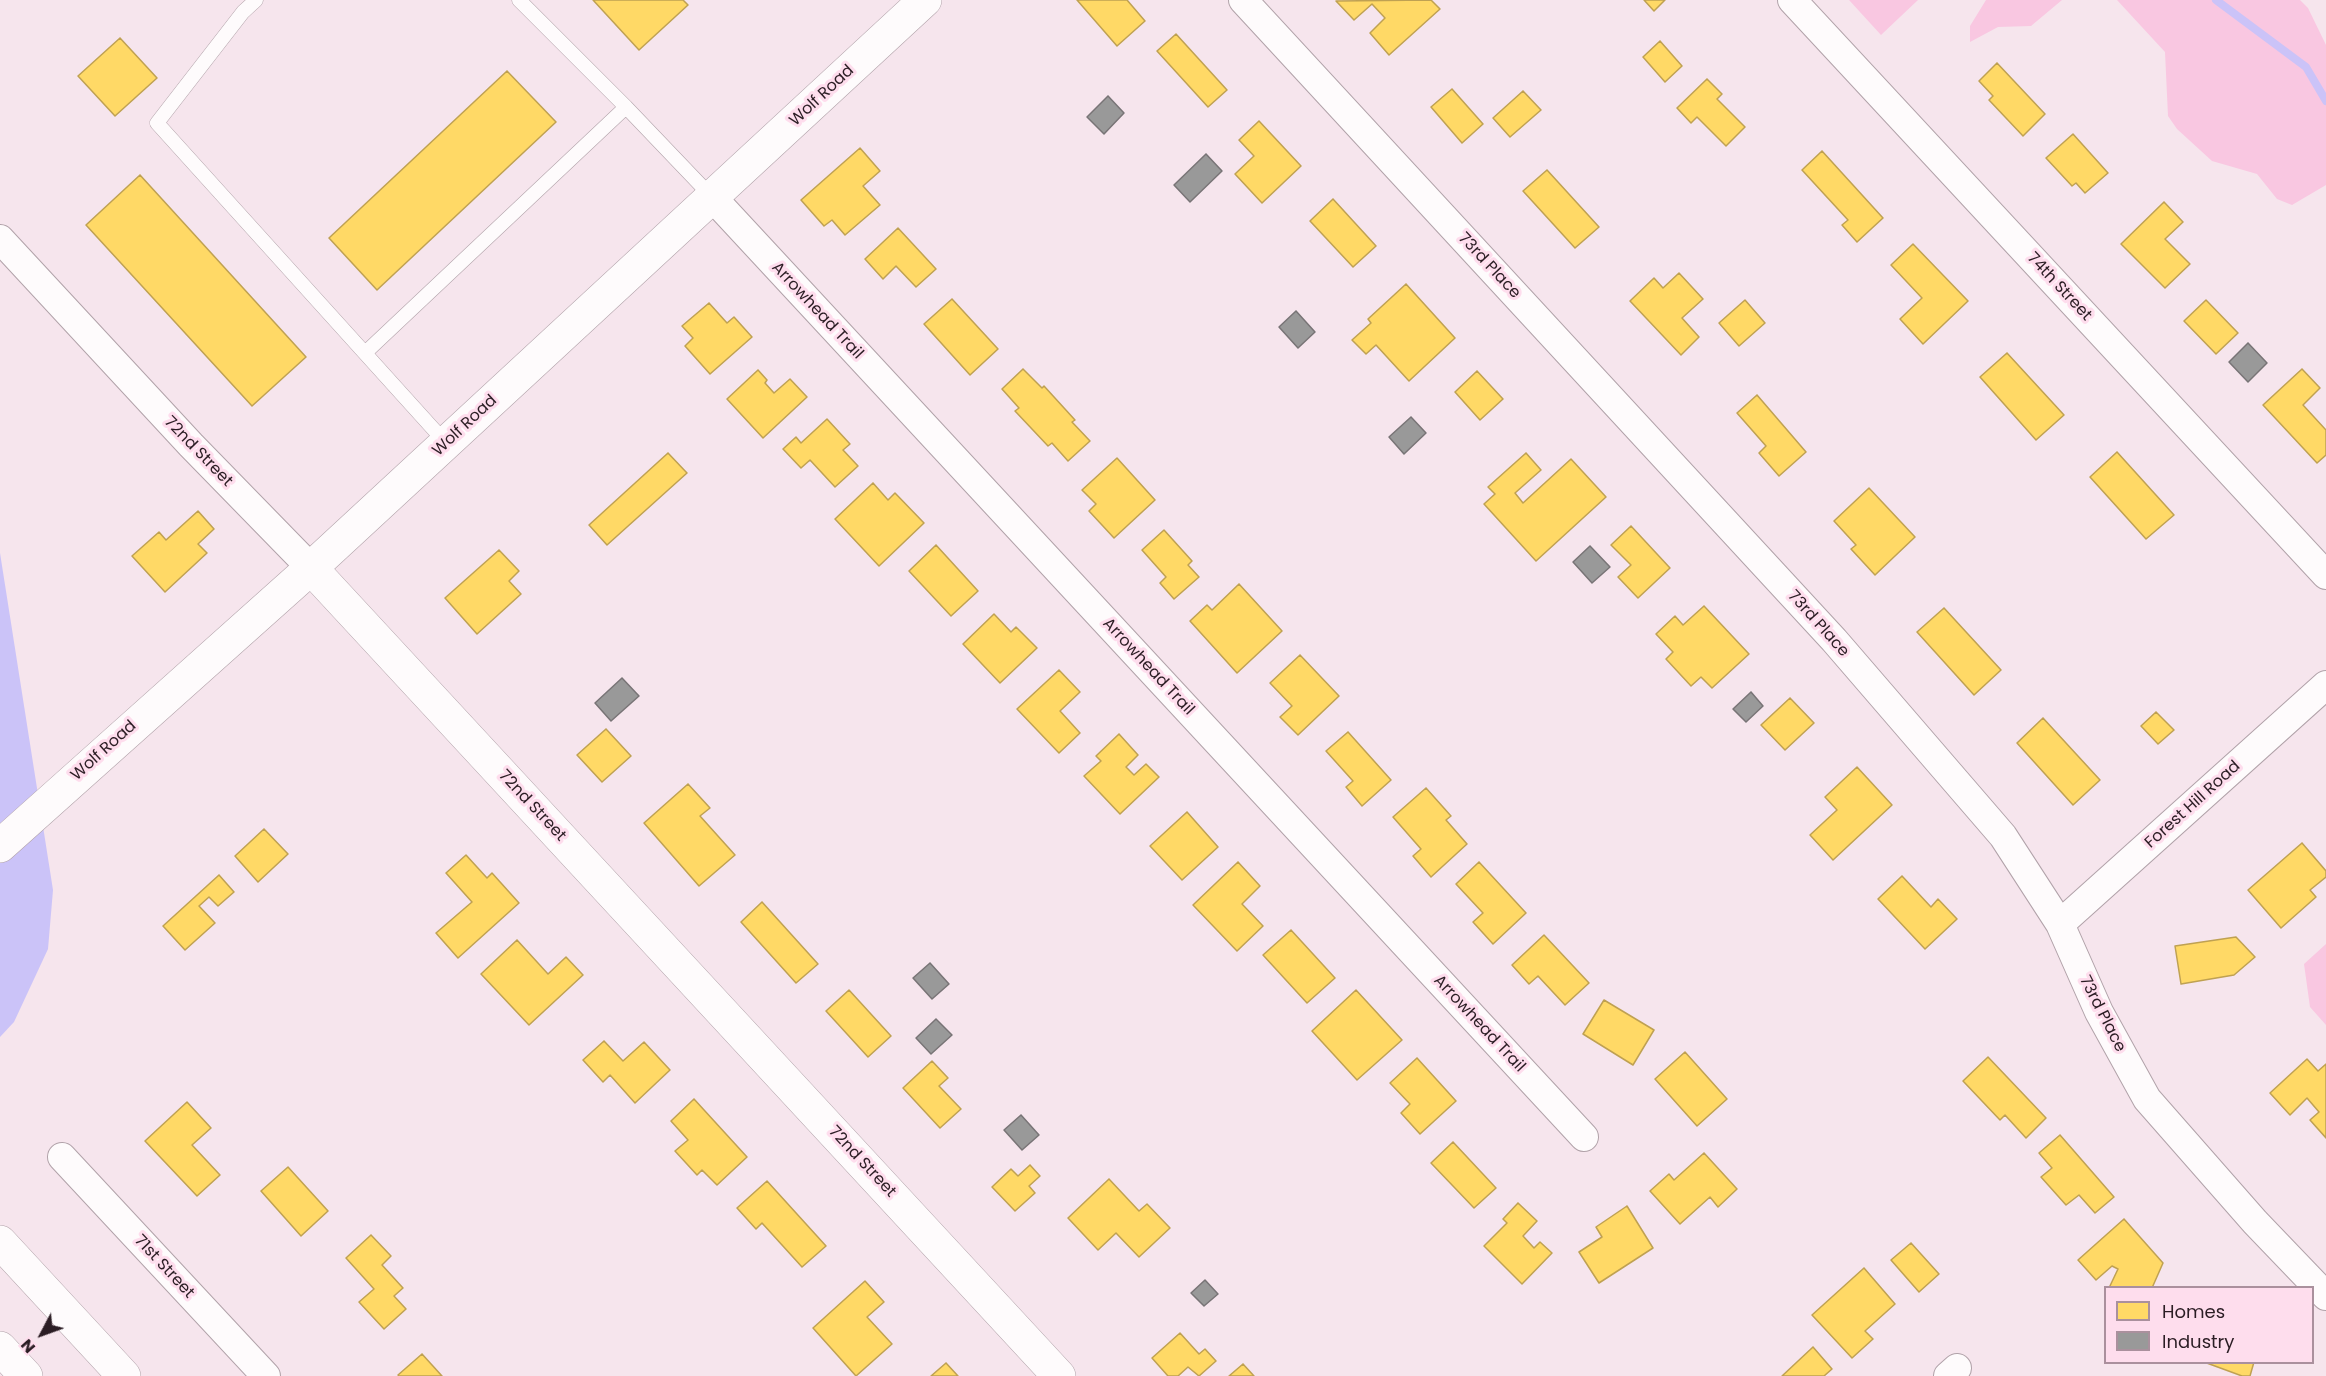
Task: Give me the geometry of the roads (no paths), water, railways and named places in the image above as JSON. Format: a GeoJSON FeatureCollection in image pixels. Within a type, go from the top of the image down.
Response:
{"type":"FeatureCollection","features":[{"type":"Feature","properties":{"kind":"main road","name":"Wolf Road"},"geometry":{"type":"LineString","coordinates":[[0,846],[311,568],[925,0]]}},
{"type":"Feature","properties":{"kind":"main road","name":"72nd Street"},"geometry":{"type":"LineString","coordinates":[[311,568],[1059,1376]]}},
{"type":"Feature","properties":{"kind":"main road"},"geometry":{"type":"LineString","coordinates":[[0,1242],[124,1376]]}},
{"type":"Feature","properties":{"kind":"main road"},"geometry":{"type":"LineString","coordinates":[[0,1348],[26,1376]]}},
{"type":"Feature","properties":{"kind":"main road"},"geometry":{"type":"LineString","coordinates":[[0,1354],[18,1376]]}},
{"type":"Feature","properties":{"kind":"street","name":"73rd Place"},"geometry":{"type":"LineString","coordinates":[[1243,0],[1834,640],[2003,836],[2060,924],[2099,1012],[2147,1099],[2255,1222],[2326,1296]]}},
{"type":"Feature","properties":{"kind":"street","name":"74th Street"},"geometry":{"type":"LineString","coordinates":[[1792,0],[2326,575]]}},
{"type":"Feature","properties":{"kind":"street","name":"Arrowhead Trail"},"geometry":{"type":"LineString","coordinates":[[712,197],[1584,1137]]}},
{"type":"Feature","properties":{"kind":"street","name":"72nd Street"},"geometry":{"type":"LineString","coordinates":[[0,239],[191,445],[311,568]]}},
{"type":"Feature","properties":{"kind":"street","name":"Forest Hill Road"},"geometry":{"type":"LineString","coordinates":[[2060,924],[2326,685]]}},
{"type":"Feature","properties":{"kind":"street","name":"71st Street"},"geometry":{"type":"LineString","coordinates":[[62,1157],[266,1376]]}},
{"type":"Feature","properties":{"kind":"lane"},"geometry":{"type":"LineString","coordinates":[[256,0],[243,12],[157,123],[446,443]]}},
{"type":"Feature","properties":{"kind":"lane"},"geometry":{"type":"LineString","coordinates":[[519,0],[712,197]]}},
{"type":"Feature","properties":{"kind":"lane"},"geometry":{"type":"LineString","coordinates":[[365,353],[626,107]]}},
{"type":"Feature","properties":{"kind":"waterway"},"geometry":{"type":"LineString","coordinates":[[2216,0],[2306,67],[2326,101]]}}]}
